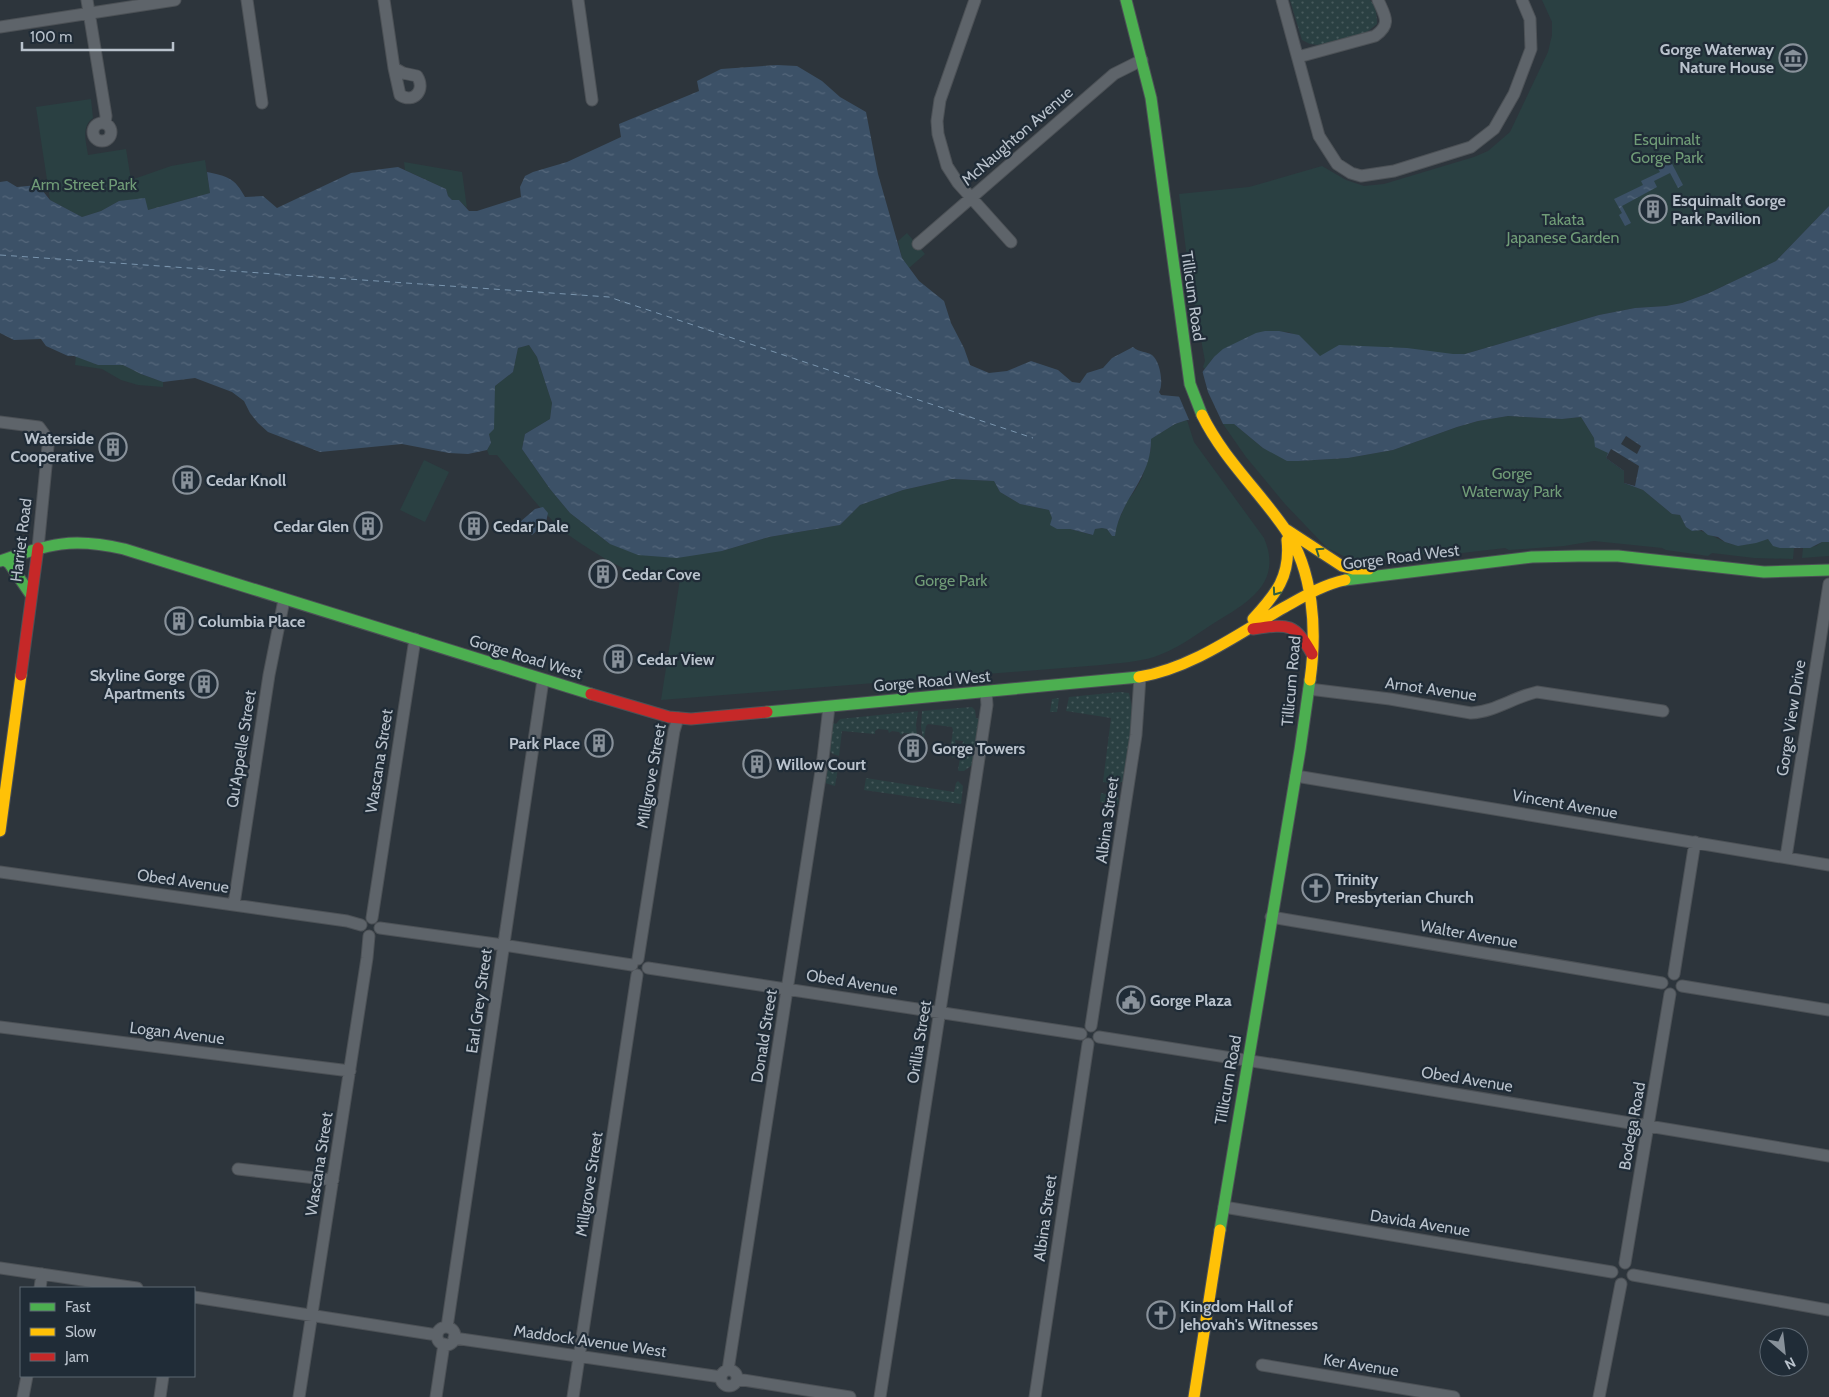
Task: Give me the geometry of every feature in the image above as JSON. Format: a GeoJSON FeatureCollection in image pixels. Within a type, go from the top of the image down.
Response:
{"type":"FeatureCollection","features":[{"type":"Feature","properties":{"kind":"main road","name":"Tillicum Road"},"geometry":{"type":"LineString","coordinates":[[1126,0],[1142,60],[1156,131],[1172,268],[1187,370],[1194,396],[1210,432],[1285,529],[1302,562],[1310,593],[1313,620],[1310,689],[1194,1397]]}},
{"type":"Feature","properties":{"kind":"main road"},"geometry":{"type":"LineString","coordinates":[[1285,529],[1342,566],[1353,569],[1382,570],[1398,573]]}},
{"type":"Feature","properties":{"kind":"main road"},"geometry":{"type":"LineString","coordinates":[[1244,630],[1278,591],[1285,576],[1289,563],[1289,550],[1285,529]]}},
{"type":"Feature","properties":{"kind":"main road","name":"Gorge Road West"},"geometry":{"type":"LineString","coordinates":[[2,560],[38,548],[79,542],[99,543],[124,549],[543,680],[649,712],[678,718],[714,717],[1140,678],[1177,668],[1310,593],[1331,583],[1353,578],[1532,557],[1579,556],[1636,558],[1764,572],[1829,570]]}},
{"type":"Feature","properties":{"kind":"main road","name":"Harriet Road"},"geometry":{"type":"LineString","coordinates":[[0,831],[38,548]]}},
{"type":"Feature","properties":{"kind":"main road"},"geometry":{"type":"LineString","coordinates":[[2,560],[10,563],[31,595]]}},
{"type":"Feature","properties":{"kind":"main road"},"geometry":{"type":"LineString","coordinates":[[1244,630],[1280,625],[1289,626],[1303,637],[1312,654]]}},
{"type":"Feature","properties":{"kind":"street"},"geometry":{"type":"LineString","coordinates":[[87,0],[106,116],[104,123]]}},
{"type":"Feature","properties":{"kind":"street"},"geometry":{"type":"LineString","coordinates":[[0,27],[175,0]]}},
{"type":"Feature","properties":{"kind":"street"},"geometry":{"type":"LineString","coordinates":[[247,0],[262,103]]}},
{"type":"Feature","properties":{"kind":"street"},"geometry":{"type":"LineString","coordinates":[[384,0],[394,68]]}},
{"type":"Feature","properties":{"kind":"street"},"geometry":{"type":"LineString","coordinates":[[578,0],[592,100]]}},
{"type":"Feature","properties":{"kind":"street"},"geometry":{"type":"LineString","coordinates":[[975,0],[940,100],[937,121],[940,147],[947,166],[958,183],[1011,242]]}},
{"type":"Feature","properties":{"kind":"street"},"geometry":{"type":"LineString","coordinates":[[1282,0],[1319,136],[1337,164],[1351,173],[1361,176],[1394,171],[1471,147],[1494,129],[1514,94],[1531,49],[1530,18],[1522,0]]}},
{"type":"Feature","properties":{"kind":"street"},"geometry":{"type":"LineString","coordinates":[[1298,57],[1375,36],[1383,31],[1386,25],[1386,17],[1378,0]]}},
{"type":"Feature","properties":{"kind":"street","name":"McNaughton Avenue"},"geometry":{"type":"LineString","coordinates":[[918,244],[1114,74],[1142,60]]}},
{"type":"Feature","properties":{"kind":"street","name":"Harriet Road"},"geometry":{"type":"LineString","coordinates":[[0,422],[39,427],[47,438],[48,446],[38,548]]}},
{"type":"Feature","properties":{"kind":"street","name":"Gorge View Drive"},"geometry":{"type":"LineString","coordinates":[[1786,857],[1829,584]]}},
{"type":"Feature","properties":{"kind":"street","name":"Qu'Appelle Street"},"geometry":{"type":"LineString","coordinates":[[234,904],[268,675],[284,600]]}},
{"type":"Feature","properties":{"kind":"street","name":"Wascana Street"},"geometry":{"type":"LineString","coordinates":[[372,918],[415,639]]}},
{"type":"Feature","properties":{"kind":"street","name":"Albina Street"},"geometry":{"type":"LineString","coordinates":[[1092,1026],[1136,735],[1140,678]]}},
{"type":"Feature","properties":{"kind":"street","name":"Earl Grey Street"},"geometry":{"type":"LineString","coordinates":[[447,1327],[543,680]]}},
{"type":"Feature","properties":{"kind":"street","name":"Arnot Avenue"},"geometry":{"type":"LineString","coordinates":[[1310,689],[1390,699],[1471,713],[1484,712],[1527,694],[1537,692],[1663,711]]}},
{"type":"Feature","properties":{"kind":"street","name":"Orillia Street"},"geometry":{"type":"LineString","coordinates":[[880,1397],[987,705],[986,692]]}},
{"type":"Feature","properties":{"kind":"street","name":"Donald Street"},"geometry":{"type":"LineString","coordinates":[[728,1382],[823,758],[829,707]]}},
{"type":"Feature","properties":{"kind":"street","name":"Millgrove Street"},"geometry":{"type":"LineString","coordinates":[[573,1397],[636,967],[674,731],[678,718]]}},
{"type":"Feature","properties":{"kind":"street","name":"Vincent Avenue"},"geometry":{"type":"LineString","coordinates":[[1296,776],[1829,865]]}},
{"type":"Feature","properties":{"kind":"street"},"geometry":{"type":"LineString","coordinates":[[1674,974],[1695,842]]}},
{"type":"Feature","properties":{"kind":"street","name":"Obed Avenue"},"geometry":{"type":"LineString","coordinates":[[0,872],[234,904],[347,921],[361,925]]}},
{"type":"Feature","properties":{"kind":"street"},"geometry":{"type":"LineString","coordinates":[[366,918],[372,918],[377,920],[380,928],[375,935],[369,936],[364,934],[361,925],[366,918]]}},
{"type":"Feature","properties":{"kind":"street","name":"Walter Avenue"},"geometry":{"type":"LineString","coordinates":[[1271,918],[1662,982]]}},
{"type":"Feature","properties":{"kind":"street"},"geometry":{"type":"LineString","coordinates":[[380,928],[504,945],[636,967]]}},
{"type":"Feature","properties":{"kind":"street","name":"Wascana Street"},"geometry":{"type":"LineString","coordinates":[[299,1397],[369,936]]}},
{"type":"Feature","properties":{"kind":"street","name":"Obed Avenue"},"geometry":{"type":"LineString","coordinates":[[636,967],[643,975],[648,968],[1081,1034]]}},
{"type":"Feature","properties":{"kind":"street"},"geometry":{"type":"LineString","coordinates":[[1674,974],[1680,978],[1682,986],[1678,992],[1670,994],[1664,990],[1662,982],[1666,976],[1674,974]]}},
{"type":"Feature","properties":{"kind":"street"},"geometry":{"type":"LineString","coordinates":[[1682,986],[1829,1010]]}},
{"type":"Feature","properties":{"kind":"street","name":"Bodega Road"},"geometry":{"type":"LineString","coordinates":[[1625,1263],[1670,994]]}},
{"type":"Feature","properties":{"kind":"street"},"geometry":{"type":"LineString","coordinates":[[1092,1026],[1098,1030],[1099,1037],[1093,1044],[1088,1044],[1082,1040],[1081,1034],[1084,1027],[1092,1026]]}},
{"type":"Feature","properties":{"kind":"street","name":"Logan Avenue"},"geometry":{"type":"LineString","coordinates":[[0,1027],[350,1071]]}},
{"type":"Feature","properties":{"kind":"street","name":"Obed Avenue"},"geometry":{"type":"LineString","coordinates":[[1099,1037],[1829,1156]]}},
{"type":"Feature","properties":{"kind":"street","name":"Albina Street"},"geometry":{"type":"LineString","coordinates":[[1035,1397],[1088,1044]]}},
{"type":"Feature","properties":{"kind":"street"},"geometry":{"type":"LineString","coordinates":[[238,1169],[333,1180]]}},
{"type":"Feature","properties":{"kind":"street","name":"Davida Avenue"},"geometry":{"type":"LineString","coordinates":[[1224,1207],[1612,1272]]}},
{"type":"Feature","properties":{"kind":"street"},"geometry":{"type":"LineString","coordinates":[[1625,1263],[1631,1268],[1633,1275],[1628,1282],[1621,1284],[1614,1280],[1612,1272],[1616,1264],[1625,1263]]}},
{"type":"Feature","properties":{"kind":"street"},"geometry":{"type":"LineString","coordinates":[[0,1268],[130,1287]]}},
{"type":"Feature","properties":{"kind":"street"},"geometry":{"type":"LineString","coordinates":[[40,1287],[42,1274]]}},
{"type":"Feature","properties":{"kind":"street"},"geometry":{"type":"LineString","coordinates":[[1633,1275],[1829,1310]]}},
{"type":"Feature","properties":{"kind":"street"},"geometry":{"type":"LineString","coordinates":[[1600,1397],[1621,1284]]}},
{"type":"Feature","properties":{"kind":"street"},"geometry":{"type":"LineString","coordinates":[[195,1297],[437,1335]]}},
{"type":"Feature","properties":{"kind":"street"},"geometry":{"type":"LineString","coordinates":[[447,1327],[454,1332],[452,1342],[444,1344],[439,1342],[437,1335],[442,1328],[447,1327]]}},
{"type":"Feature","properties":{"kind":"street","name":"Maddock Avenue West"},"geometry":{"type":"LineString","coordinates":[[454,1338],[580,1355],[728,1382],[850,1397]]}},
{"type":"Feature","properties":{"kind":"street"},"geometry":{"type":"LineString","coordinates":[[436,1397],[444,1344]]}},
{"type":"Feature","properties":{"kind":"street","name":"Ker Avenue"},"geometry":{"type":"LineString","coordinates":[[1262,1366],[1454,1397]]}},
{"type":"Feature","properties":{"kind":"street"},"geometry":{"type":"LineString","coordinates":[[24,1397],[27,1377]]}},
{"type":"Feature","properties":{"kind":"street"},"geometry":{"type":"LineString","coordinates":[[160,1397],[163,1377]]}},
{"type":"Feature","properties":{"kind":"green space"},"geometry":{"type":"Polygon","coordinates":[[[1290,0],[1370,0],[1375,8],[1377,24],[1367,32],[1319,45],[1310,44],[1302,40],[1290,0]]]}},
{"type":"Feature","properties":{"kind":"green space","name":"Esquimalt Gorge Park"},"geometry":{"type":"Polygon","coordinates":[[[1542,0],[1829,0],[1829,206],[1776,261],[1709,293],[1682,303],[1635,308],[1599,315],[1465,354],[1320,356],[1299,336],[1288,332],[1265,331],[1214,357],[1205,369],[1203,367],[1205,361],[1189,274],[1179,194],[1249,187],[1322,166],[1346,180],[1364,186],[1384,184],[1488,151],[1510,132],[1548,52],[1552,35],[1552,22],[1542,0]]]}},
{"type":"Feature","properties":{"kind":"green space","name":"Arm Street Park"},"geometry":{"type":"Polygon","coordinates":[[[91,99],[93,118],[87,126],[85,135],[88,155],[126,149],[131,180],[171,166],[205,160],[210,193],[148,210],[119,201],[101,211],[82,217],[50,200],[36,107],[91,99]]]}},
{"type":"Feature","properties":{"kind":"green space"},"geometry":{"type":"Polygon","coordinates":[[[404,162],[462,172],[467,208],[459,200],[452,200],[448,196],[446,189],[405,170],[404,162]]]}},
{"type":"Feature","properties":{"kind":"green space"},"geometry":{"type":"Polygon","coordinates":[[[907,233],[925,254],[909,268],[902,258],[898,241],[907,233]]]}},
{"type":"Feature","properties":{"kind":"green space","name":"Gorge Park"},"geometry":{"type":"Polygon","coordinates":[[[529,345],[537,357],[552,403],[550,419],[525,434],[522,449],[550,489],[570,513],[610,544],[722,551],[769,537],[840,525],[860,505],[903,490],[952,479],[994,481],[1000,492],[1020,504],[1049,510],[1057,529],[1070,529],[1092,535],[1095,529],[1102,528],[1107,529],[1112,536],[1127,501],[1142,478],[1151,449],[1151,439],[1175,424],[1187,420],[1194,442],[1264,538],[1269,554],[1269,568],[1265,581],[1248,601],[1236,609],[1184,643],[1148,659],[1101,665],[661,700],[680,579],[655,578],[633,572],[612,563],[591,550],[561,529],[497,455],[489,455],[487,450],[491,443],[489,434],[495,386],[513,372],[518,348],[529,345]]]}},
{"type":"Feature","properties":{"kind":"green space"},"geometry":{"type":"Polygon","coordinates":[[[76,356],[98,365],[123,365],[163,382],[163,387],[138,385],[121,380],[102,369],[75,365],[76,356]]]}},
{"type":"Feature","properties":{"kind":"green space","name":"Gorge Waterway Park"},"geometry":{"type":"Polygon","coordinates":[[[1508,416],[1562,419],[1581,417],[1594,438],[1608,453],[1606,458],[1624,471],[1624,483],[1643,490],[1672,514],[1680,515],[1686,527],[1695,531],[1703,531],[1736,545],[1768,539],[1780,548],[1794,548],[1793,559],[1754,558],[1712,553],[1708,556],[1662,548],[1594,541],[1564,546],[1509,550],[1505,548],[1436,556],[1432,553],[1378,560],[1365,558],[1350,559],[1327,548],[1285,504],[1246,457],[1223,424],[1234,424],[1263,448],[1298,461],[1348,458],[1393,450],[1457,427],[1508,416]]]}},
{"type":"Feature","properties":{"kind":"green space"},"geometry":{"type":"Polygon","coordinates":[[[424,460],[449,472],[425,522],[400,510],[424,460]]]}},
{"type":"Feature","properties":{"kind":"green space"},"geometry":{"type":"Polygon","coordinates":[[[1822,542],[1829,542],[1829,556],[1802,558],[1803,548],[1816,546],[1822,542]]]}},
{"type":"Feature","properties":{"kind":"green space"},"geometry":{"type":"Polygon","coordinates":[[[1120,692],[1129,693],[1133,712],[1124,781],[1116,784],[1103,782],[1111,718],[1066,711],[1069,697],[1120,692]]]}},
{"type":"Feature","properties":{"kind":"green space"},"geometry":{"type":"Polygon","coordinates":[[[1059,698],[1057,712],[1050,712],[1052,699],[1059,698]]]}},
{"type":"Feature","properties":{"kind":"green space"},"geometry":{"type":"Polygon","coordinates":[[[972,707],[975,710],[976,718],[979,719],[972,765],[964,771],[959,771],[963,741],[955,740],[956,746],[954,757],[952,758],[952,727],[928,724],[923,738],[921,727],[922,711],[972,707]]]}},
{"type":"Feature","properties":{"kind":"green space"},"geometry":{"type":"Polygon","coordinates":[[[918,711],[917,737],[914,734],[904,733],[901,735],[899,732],[892,731],[889,733],[888,730],[878,729],[875,731],[875,734],[842,731],[839,756],[830,751],[832,726],[833,723],[836,724],[840,719],[918,711]]]}},
{"type":"Feature","properties":{"kind":"green space"},"geometry":{"type":"Polygon","coordinates":[[[833,766],[838,768],[835,786],[825,783],[827,768],[833,766]]]}},
{"type":"Feature","properties":{"kind":"green space"},"geometry":{"type":"Polygon","coordinates":[[[866,778],[954,792],[958,781],[963,786],[961,804],[864,790],[866,778]]]}},
{"type":"Feature","properties":{"kind":"green space"},"geometry":{"type":"Polygon","coordinates":[[[1101,793],[1118,797],[1118,805],[1100,802],[1101,793]]]}},
{"type":"Feature","properties":{"kind":"water"},"geometry":{"type":"Polygon","coordinates":[[[777,65],[797,66],[822,81],[840,97],[866,112],[878,174],[902,258],[919,281],[944,301],[951,323],[964,348],[970,365],[989,373],[1007,371],[1031,361],[1058,370],[1072,382],[1080,383],[1087,373],[1103,368],[1112,358],[1133,347],[1155,358],[1160,373],[1161,384],[1159,392],[1161,395],[1183,397],[1214,357],[1223,349],[1256,333],[1265,331],[1279,331],[1299,335],[1320,356],[1339,345],[1407,348],[1465,354],[1599,315],[1635,308],[1682,303],[1709,293],[1776,261],[1829,206],[1829,542],[1822,542],[1810,548],[1780,548],[1773,546],[1768,539],[1738,546],[1725,542],[1718,537],[1708,535],[1702,530],[1692,531],[1686,527],[1680,515],[1672,514],[1643,490],[1624,483],[1624,471],[1606,458],[1608,453],[1595,447],[1594,438],[1581,417],[1562,419],[1508,416],[1457,427],[1393,450],[1348,458],[1298,461],[1287,461],[1263,448],[1234,424],[1187,420],[1175,424],[1151,439],[1150,453],[1146,466],[1122,511],[1115,536],[1112,536],[1107,529],[1102,528],[1095,529],[1093,535],[1070,529],[1057,529],[1050,525],[1052,518],[1049,510],[1020,504],[1000,492],[994,481],[952,479],[903,490],[860,505],[840,525],[769,537],[722,551],[677,558],[638,555],[610,544],[570,513],[550,489],[522,449],[525,434],[550,419],[552,403],[537,357],[529,345],[518,348],[513,372],[495,386],[494,429],[489,434],[491,443],[487,450],[468,454],[449,453],[402,444],[320,452],[268,432],[250,413],[244,401],[232,392],[195,378],[163,382],[123,365],[98,365],[74,356],[68,356],[46,346],[41,339],[14,340],[0,333],[0,182],[7,181],[17,187],[38,185],[50,200],[82,217],[101,211],[119,201],[145,198],[148,210],[210,193],[207,172],[230,179],[238,186],[245,197],[263,196],[277,208],[351,173],[398,167],[446,189],[448,196],[452,200],[459,200],[469,211],[477,211],[521,197],[520,187],[525,176],[567,162],[621,137],[619,124],[699,91],[697,81],[721,69],[777,65]]]}},
{"type":"Feature","properties":{"kind":"water"},"geometry":{"type":"Polygon","coordinates":[[[1670,160],[1683,185],[1678,188],[1670,173],[1654,181],[1657,187],[1622,206],[1631,223],[1625,226],[1619,215],[1622,213],[1614,199],[1643,185],[1641,181],[1660,172],[1657,167],[1670,160]]]}},
{"type":"Feature","properties":{"kind":"water"},"geometry":{"type":"Polygon","coordinates":[[[543,507],[548,513],[546,522],[548,525],[543,530],[540,528],[532,535],[520,522],[535,509],[543,507]]]}},
{"type":"Feature","properties":{"kind":"pier"},"geometry":{"type":"Polygon","coordinates":[[[1202,370],[1208,392],[1223,424],[1220,426],[1212,423],[1190,422],[1178,394],[1182,394],[1202,370]]]}},
{"type":"Feature","properties":{"kind":"pier"},"geometry":{"type":"Polygon","coordinates":[[[1626,436],[1641,446],[1637,454],[1621,444],[1626,436]]]}},
{"type":"Feature","properties":{"kind":"pier"},"geometry":{"type":"Polygon","coordinates":[[[1611,449],[1639,466],[1635,486],[1624,483],[1624,471],[1606,458],[1611,449]]]}},
{"type":"Feature","properties":{"kind":"ferry route"},"geometry":{"type":"LineString","coordinates":[[0,255],[609,297],[1033,438]]}},
{"type":"Feature","properties":{"kind":"traffic: fast"},"geometry":{"type":"LineString","coordinates":[[1126,0],[1151,98],[1190,384],[1202,415]]}},
{"type":"Feature","properties":{"kind":"traffic: fast"},"geometry":{"type":"LineString","coordinates":[[0,561],[33,550],[61,544],[89,543],[124,549],[591,694]]}},
{"type":"Feature","properties":{"kind":"traffic: fast"},"geometry":{"type":"LineString","coordinates":[[1345,580],[1532,557],[1579,556],[1618,556],[1764,572],[1829,570]]}},
{"type":"Feature","properties":{"kind":"traffic: fast"},"geometry":{"type":"LineString","coordinates":[[4,560],[9,563],[31,595]]}},
{"type":"Feature","properties":{"kind":"traffic: fast"},"geometry":{"type":"LineString","coordinates":[[767,712],[1139,677]]}},
{"type":"Feature","properties":{"kind":"traffic: fast"},"geometry":{"type":"LineString","coordinates":[[1220,1230],[1310,680]]}},
{"type":"Feature","properties":{"kind":"traffic: slow"},"geometry":{"type":"LineString","coordinates":[[1202,415],[1210,431],[1230,460],[1285,529],[1302,563],[1308,582],[1313,622],[1310,680]]}},
{"type":"Feature","properties":{"kind":"traffic: slow"},"geometry":{"type":"LineString","coordinates":[[1287,530],[1342,566],[1353,569],[1369,569]]}},
{"type":"Feature","properties":{"kind":"traffic: slow"},"geometry":{"type":"LineString","coordinates":[[1253,619],[1269,601],[1280,584],[1287,564],[1287,540]]}},
{"type":"Feature","properties":{"kind":"traffic: slow"},"geometry":{"type":"LineString","coordinates":[[1139,677],[1159,673],[1196,658],[1305,596],[1328,585],[1345,580]]}},
{"type":"Feature","properties":{"kind":"traffic: slow"},"geometry":{"type":"LineString","coordinates":[[0,831],[21,675]]}},
{"type":"Feature","properties":{"kind":"traffic: slow"},"geometry":{"type":"LineString","coordinates":[[1194,1397],[1220,1230]]}},
{"type":"Feature","properties":{"kind":"traffic: jam"},"geometry":{"type":"LineString","coordinates":[[21,675],[38,548]]}},
{"type":"Feature","properties":{"kind":"traffic: jam"},"geometry":{"type":"LineString","coordinates":[[1253,629],[1274,626],[1289,628],[1300,636],[1312,654]]}},
{"type":"Feature","properties":{"kind":"traffic: jam"},"geometry":{"type":"LineString","coordinates":[[591,694],[669,717],[691,719],[767,712]]}},
{"type":"Feature","properties":{"kind":"place","name":"Gorge Waterway Nature House"},"geometry":{"type":"Point","coordinates":[1793,58]}},
{"type":"Feature","properties":{"kind":"place","name":"Esquimalt Gorge Park Pavilion"},"geometry":{"type":"Point","coordinates":[1653,209]}},
{"type":"Feature","properties":{"kind":"place","name":"Waterside Cooperative"},"geometry":{"type":"Point","coordinates":[113,447]}},
{"type":"Feature","properties":{"kind":"place","name":"Cedar Knoll"},"geometry":{"type":"Point","coordinates":[187,480]}},
{"type":"Feature","properties":{"kind":"place","name":"Cedar Glen"},"geometry":{"type":"Point","coordinates":[368,526]}},
{"type":"Feature","properties":{"kind":"place","name":"Cedar Dale"},"geometry":{"type":"Point","coordinates":[474,526]}},
{"type":"Feature","properties":{"kind":"place","name":"Cedar Cove"},"geometry":{"type":"Point","coordinates":[603,574]}},
{"type":"Feature","properties":{"kind":"place","name":"Columbia Place"},"geometry":{"type":"Point","coordinates":[179,621]}},
{"type":"Feature","properties":{"kind":"place","name":"Cedar View"},"geometry":{"type":"Point","coordinates":[618,659]}},
{"type":"Feature","properties":{"kind":"place","name":"Skyline Gorge Apartments"},"geometry":{"type":"Point","coordinates":[204,684]}},
{"type":"Feature","properties":{"kind":"place","name":"Park Place"},"geometry":{"type":"Point","coordinates":[599,743]}},
{"type":"Feature","properties":{"kind":"place","name":"Gorge Towers"},"geometry":{"type":"Point","coordinates":[913,748]}},
{"type":"Feature","properties":{"kind":"place","name":"Willow Court"},"geometry":{"type":"Point","coordinates":[757,764]}},
{"type":"Feature","properties":{"kind":"place","name":"Trinity Presbyterian Church"},"geometry":{"type":"Point","coordinates":[1316,888]}},
{"type":"Feature","properties":{"kind":"place","name":"Gorge Plaza"},"geometry":{"type":"Point","coordinates":[1131,1000]}},
{"type":"Feature","properties":{"kind":"place","name":"Kingdom Hall of Jehovah's Witnesses"},"geometry":{"type":"Point","coordinates":[1161,1315]}},
{"type":"Feature","properties":{"kind":"park label","name":"Takata Japanese Garden"},"geometry":{"type":"Point","coordinates":[1563,228]}}]}
